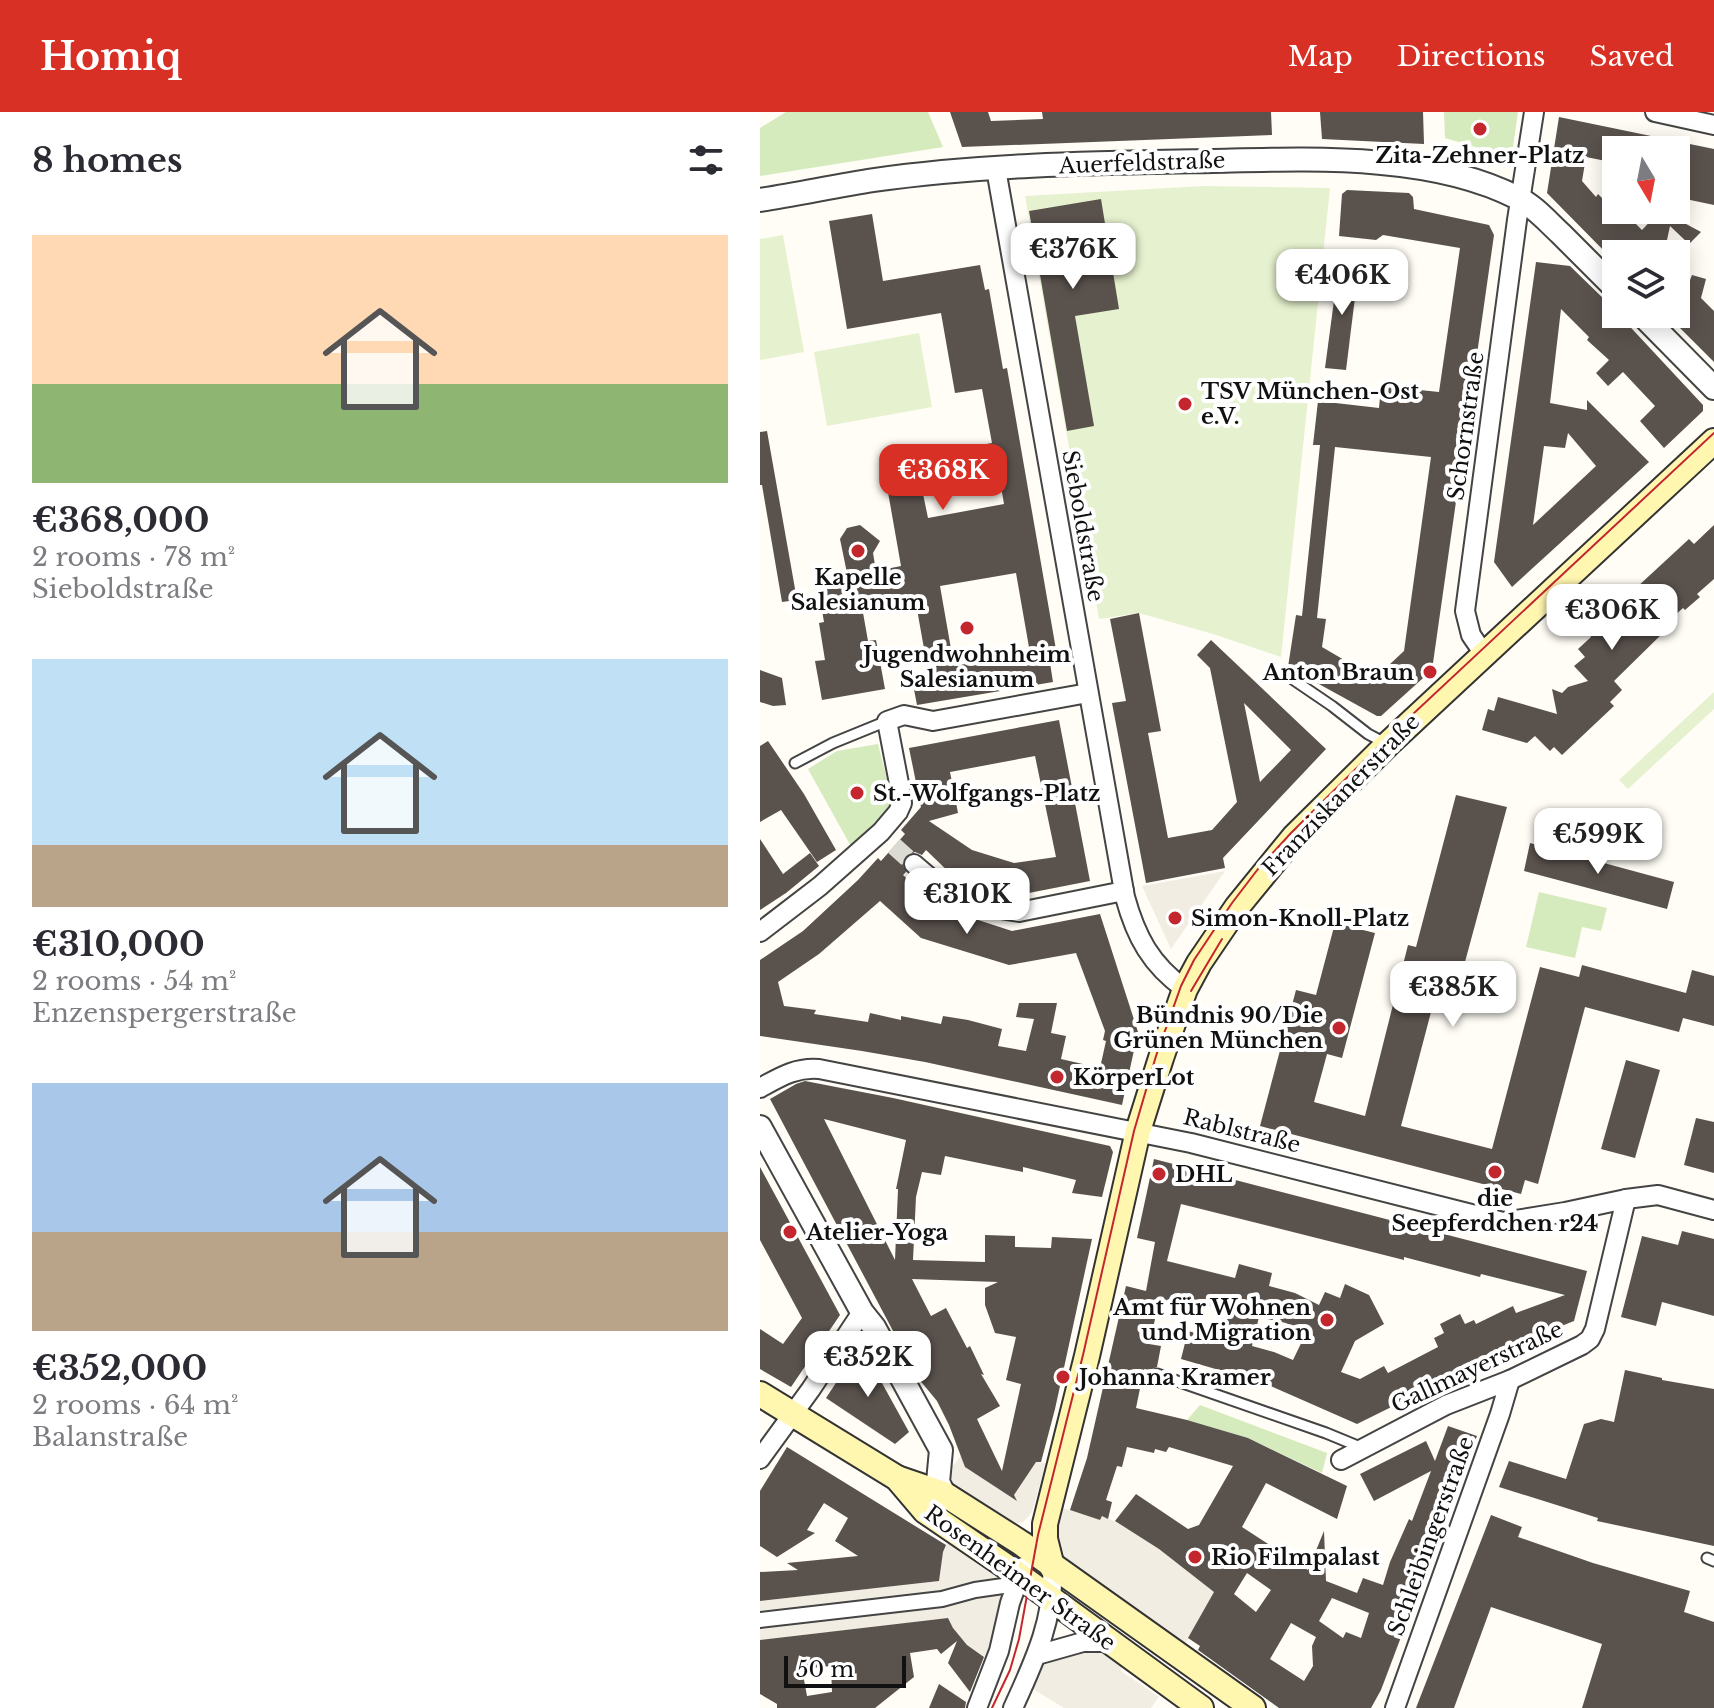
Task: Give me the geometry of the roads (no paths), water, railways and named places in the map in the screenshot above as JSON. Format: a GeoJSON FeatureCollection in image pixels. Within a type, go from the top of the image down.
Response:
{"type":"FeatureCollection","features":[{"type":"Feature","properties":{"kind":"main road","name":"Franziskanerstraße"},"geometry":{"type":"LineString","coordinates":[[1052,1567],[1045,1539],[1045,1524],[1138,1131],[1185,989],[1199,963],[1229,918],[1294,837],[1388,744],[1714,441]]}},
{"type":"Feature","properties":{"kind":"main road","name":"Rosenheimer Straße"},"geometry":{"type":"LineString","coordinates":[[760,1394],[897,1478],[944,1494],[1031,1550],[1253,1708]]}},
{"type":"Feature","properties":{"kind":"main road","name":"Rosenheimer Straße"},"geometry":{"type":"LineString","coordinates":[[897,1478],[925,1511],[1011,1581],[1051,1600],[1201,1708]]}},
{"type":"Feature","properties":{"kind":"main road","name":"Franziskanerstraße"},"geometry":{"type":"LineString","coordinates":[[1031,1550],[1045,1524]]}},
{"type":"Feature","properties":{"kind":"street"},"geometry":{"type":"LineString","coordinates":[[1520,199],[1534,112]]}},
{"type":"Feature","properties":{"kind":"street"},"geometry":{"type":"LineString","coordinates":[[1655,112],[1708,120]]}},
{"type":"Feature","properties":{"kind":"street","name":"Auerfeldstraße"},"geometry":{"type":"LineString","coordinates":[[760,200],[875,180],[996,169],[1232,161],[1400,164],[1472,180],[1520,199],[1541,215],[1602,275]]}},
{"type":"Feature","properties":{"kind":"street","name":"Sieboldstraße"},"geometry":{"type":"LineString","coordinates":[[996,169],[1124,891]]}},
{"type":"Feature","properties":{"kind":"street","name":"Schornstraße"},"geometry":{"type":"LineString","coordinates":[[1484,654],[1471,635],[1465,611],[1520,199]]}},
{"type":"Feature","properties":{"kind":"street"},"geometry":{"type":"LineString","coordinates":[[1655,328],[1714,388]]}},
{"type":"Feature","properties":{"kind":"street"},"geometry":{"type":"LineString","coordinates":[[760,932],[887,839],[902,803],[887,721],[904,715],[933,721],[1088,693]]}},
{"type":"Feature","properties":{"kind":"street"},"geometry":{"type":"LineString","coordinates":[[914,864],[941,887],[964,898],[1019,912],[1124,891],[1141,942],[1170,978],[1185,989]]}},
{"type":"Feature","properties":{"kind":"street","name":"Rablstraße"},"geometry":{"type":"LineString","coordinates":[[760,1088],[794,1070],[819,1069],[1138,1131],[1503,1222],[1658,1195],[1714,1210]]}},
{"type":"Feature","properties":{"kind":"street"},"geometry":{"type":"LineString","coordinates":[[760,1127],[941,1450],[938,1482],[944,1494]]}},
{"type":"Feature","properties":{"kind":"street","name":"Gallmayerstraße"},"geometry":{"type":"LineString","coordinates":[[1341,1460],[1446,1405],[1510,1380],[1590,1339],[1626,1199]]}},
{"type":"Feature","properties":{"kind":"street"},"geometry":{"type":"LineString","coordinates":[[760,1459],[862,1312]]}},
{"type":"Feature","properties":{"kind":"street","name":"Schleibingerstraße"},"geometry":{"type":"LineString","coordinates":[[1395,1708],[1510,1380]]}},
{"type":"Feature","properties":{"kind":"street"},"geometry":{"type":"LineString","coordinates":[[977,1708],[999,1651],[1010,1603],[1011,1581],[1031,1550]]}},
{"type":"Feature","properties":{"kind":"street"},"geometry":{"type":"LineString","coordinates":[[1013,1708],[1045,1632],[1053,1586],[1052,1567]]}},
{"type":"Feature","properties":{"kind":"street"},"geometry":{"type":"LineString","coordinates":[[760,1620],[942,1599],[1011,1581]]}},
{"type":"Feature","properties":{"kind":"street"},"geometry":{"type":"LineString","coordinates":[[1037,1655],[1083,1642],[1108,1642]]}},
{"type":"Feature","properties":{"kind":"lane"},"geometry":{"type":"LineString","coordinates":[[1285,674],[1368,734],[1388,744]]}},
{"type":"Feature","properties":{"kind":"lane"},"geometry":{"type":"LineString","coordinates":[[795,763],[833,743],[887,721]]}},
{"type":"Feature","properties":{"kind":"lane"},"geometry":{"type":"LineString","coordinates":[[1157,1374],[1363,1448]]}},
{"type":"Feature","properties":{"kind":"tunnel"},"geometry":{"type":"LineString","coordinates":[[894,846],[914,864]]}},
{"type":"Feature","properties":{"kind":"tram line"},"geometry":{"type":"LineString","coordinates":[[992,1708],[1010,1670],[1019,1639],[1038,1535],[1134,1131],[1156,1056],[1181,986],[1194,960],[1232,903],[1291,833],[1383,742],[1714,433]]}},
{"type":"Feature","properties":{"kind":"tram line"},"geometry":{"type":"LineString","coordinates":[[1191,991],[1222,939]]}},
{"type":"Feature","properties":{"kind":"place","name":"Zita-Zehner-Platz"},"geometry":{"type":"Point","coordinates":[1480,129]}},
{"type":"Feature","properties":{"kind":"place","name":"TSV München-Ost e.V."},"geometry":{"type":"Point","coordinates":[1185,404]}},
{"type":"Feature","properties":{"kind":"place","name":"Kapelle Salesianum"},"geometry":{"type":"Point","coordinates":[858,551]}},
{"type":"Feature","properties":{"kind":"place","name":"Jugendwohnheim Salesianum"},"geometry":{"type":"Point","coordinates":[967,628]}},
{"type":"Feature","properties":{"kind":"place","name":"Anton Braun"},"geometry":{"type":"Point","coordinates":[1430,672]}},
{"type":"Feature","properties":{"kind":"place","name":"St.-Wolfgangs-Platz"},"geometry":{"type":"Point","coordinates":[857,793]}},
{"type":"Feature","properties":{"kind":"place","name":"Simon-Knoll-Platz"},"geometry":{"type":"Point","coordinates":[1175,918]}},
{"type":"Feature","properties":{"kind":"place","name":"Bündnis 90/Die Grünen München"},"geometry":{"type":"Point","coordinates":[1339,1028]}},
{"type":"Feature","properties":{"kind":"place","name":"KörperLot"},"geometry":{"type":"Point","coordinates":[1057,1077]}},
{"type":"Feature","properties":{"kind":"place","name":"die Seepferdchen r24"},"geometry":{"type":"Point","coordinates":[1495,1172]}},
{"type":"Feature","properties":{"kind":"place","name":"DHL"},"geometry":{"type":"Point","coordinates":[1159,1174]}},
{"type":"Feature","properties":{"kind":"place","name":"Atelier-Yoga"},"geometry":{"type":"Point","coordinates":[790,1232]}},
{"type":"Feature","properties":{"kind":"place","name":"Amt für Wohnen und Migration"},"geometry":{"type":"Point","coordinates":[1327,1320]}},
{"type":"Feature","properties":{"kind":"place","name":"Johanna Kramer"},"geometry":{"type":"Point","coordinates":[1063,1377]}},
{"type":"Feature","properties":{"kind":"place","name":"Rio Filmpalast"},"geometry":{"type":"Point","coordinates":[1195,1557]}}]}
